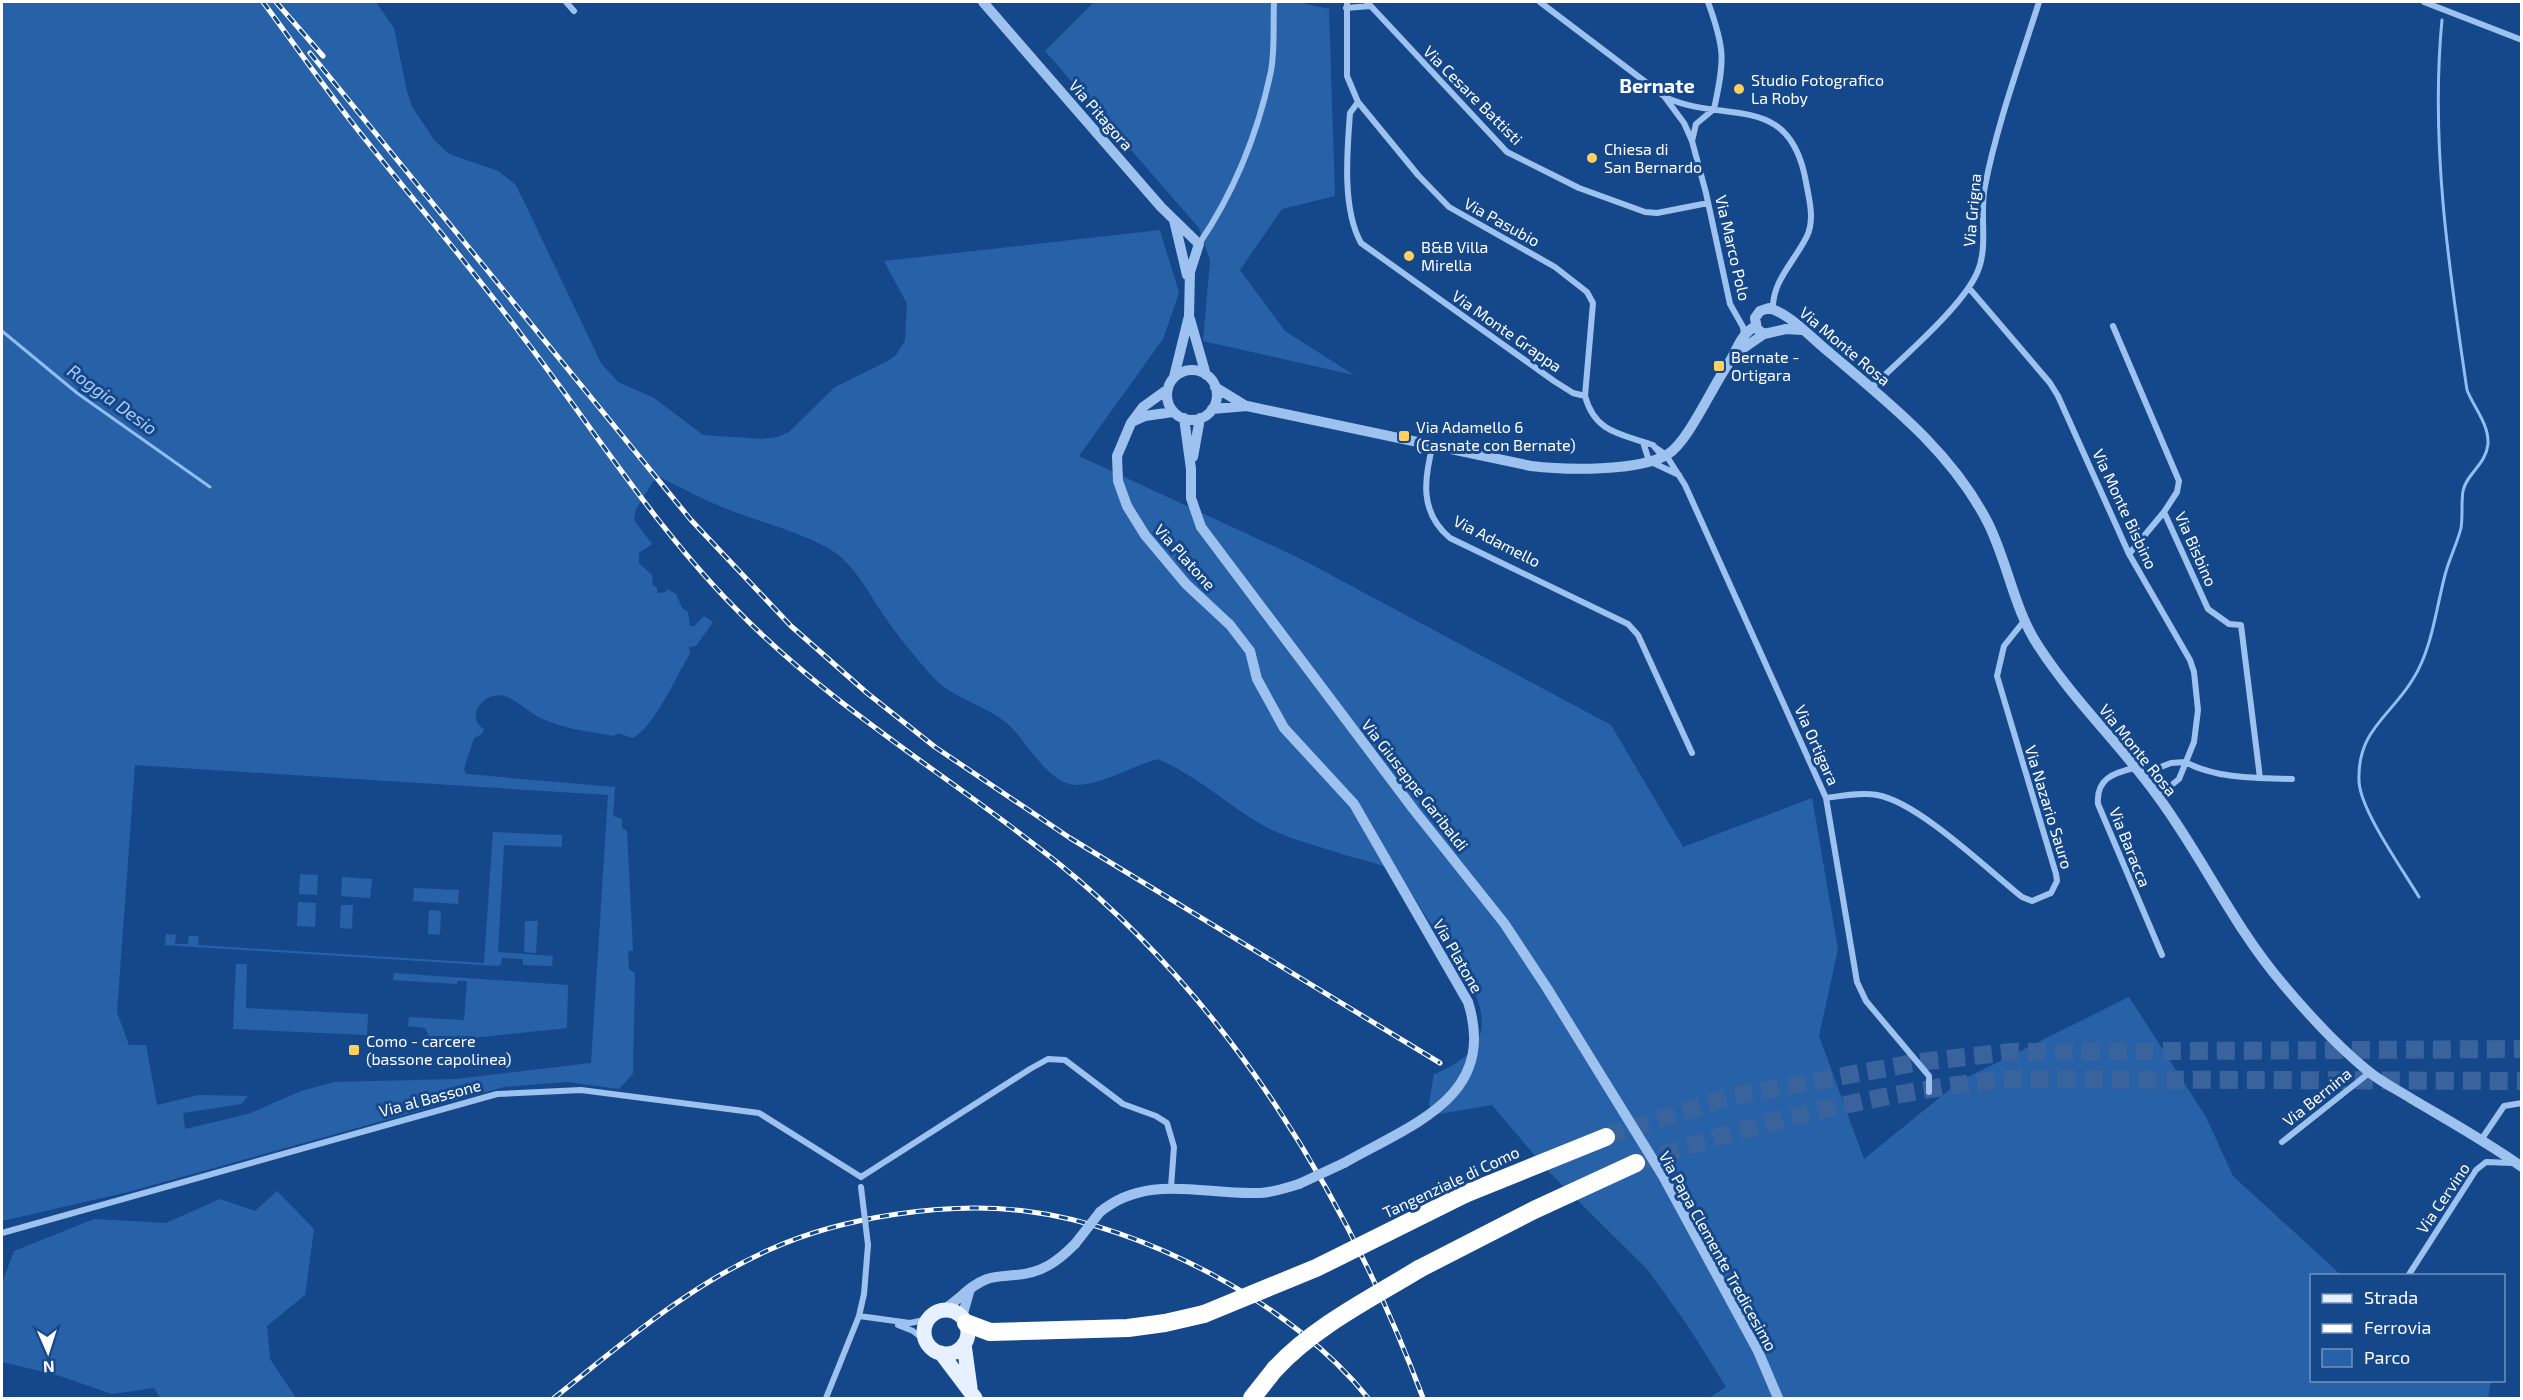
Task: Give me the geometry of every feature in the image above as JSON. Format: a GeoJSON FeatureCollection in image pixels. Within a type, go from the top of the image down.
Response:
{"type":"FeatureCollection","features":[{"type":"Feature","properties":{"kind":"highway","name":"Tangenziale di Como"},"geometry":{"type":"LineString","coordinates":[[964,1320],[990,1332],[1128,1328],[1204,1314],[1316,1268],[1465,1194],[1606,1137]]}},
{"type":"Feature","properties":{"kind":"highway"},"geometry":{"type":"LineString","coordinates":[[1252,1398],[1293,1350],[1315,1333],[1419,1269],[1636,1163]]}},
{"type":"Feature","properties":{"kind":"main road"},"geometry":{"type":"LineString","coordinates":[[941,1353],[954,1352],[964,1344],[968,1334],[964,1320],[952,1311],[935,1315],[925,1330],[927,1342],[941,1353],[973,1393]]}},
{"type":"Feature","properties":{"kind":"main road"},"geometry":{"type":"LineString","coordinates":[[964,1344],[973,1393]]}},
{"type":"Feature","properties":{"kind":"street"},"geometry":{"type":"LineString","coordinates":[[566,2],[573,11]]}},
{"type":"Feature","properties":{"kind":"street","name":"Via Pitagora"},"geometry":{"type":"LineString","coordinates":[[983,2],[1161,207],[1199,244]]}},
{"type":"Feature","properties":{"kind":"street"},"geometry":{"type":"LineString","coordinates":[[1188,288],[1193,258],[1199,244],[1239,173],[1253,137],[1271,69],[1274,2]]}},
{"type":"Feature","properties":{"kind":"street"},"geometry":{"type":"LineString","coordinates":[[1540,2],[1664,96],[1695,108],[1714,108],[1761,116],[1774,124],[1791,142],[1804,173],[1810,227],[1774,290],[1776,311],[1781,322],[1779,329]]}},
{"type":"Feature","properties":{"kind":"street"},"geometry":{"type":"LineString","coordinates":[[1692,141],[1696,124],[1714,108],[1724,58],[1720,37],[1708,2]]}},
{"type":"Feature","properties":{"kind":"street","name":"Via Grigna"},"geometry":{"type":"LineString","coordinates":[[1872,387],[1969,288],[1978,271],[1982,254],[1983,193],[1990,162],[2039,2]]}},
{"type":"Feature","properties":{"kind":"street"},"geometry":{"type":"LineString","coordinates":[[2424,2],[2522,40]]}},
{"type":"Feature","properties":{"kind":"street"},"geometry":{"type":"LineString","coordinates":[[2444,10],[2445,2]]}},
{"type":"Feature","properties":{"kind":"street","name":"Via Cesare Battisti"},"geometry":{"type":"LineString","coordinates":[[1347,5],[1369,4],[1507,152],[1579,188],[1645,212],[1657,213],[1708,203]]}},
{"type":"Feature","properties":{"kind":"street","name":"Via Pasubio"},"geometry":{"type":"LineString","coordinates":[[1347,5],[1347,76],[1358,102],[1418,175],[1449,207],[1555,267],[1587,292],[1593,303],[1585,396]]}},
{"type":"Feature","properties":{"kind":"street","name":"Via Marco Polo"},"geometry":{"type":"LineString","coordinates":[[1664,96],[1684,123],[1692,141],[1730,304],[1742,329]]}},
{"type":"Feature","properties":{"kind":"street","name":"Via Monte Grappa"},"geometry":{"type":"LineString","coordinates":[[1358,102],[1350,113],[1348,202],[1351,220],[1361,243],[1554,381],[1573,393],[1585,396]]}},
{"type":"Feature","properties":{"kind":"street"},"geometry":{"type":"LineString","coordinates":[[1173,217],[1188,288],[1189,316],[1206,375],[1215,387],[1246,406]]}},
{"type":"Feature","properties":{"kind":"street","name":"Via Monte Bisbino"},"geometry":{"type":"LineString","coordinates":[[1969,288],[2058,396],[2129,554],[2155,603],[2177,634],[2194,672],[2197,726],[2194,742],[2179,779],[2158,796]]}},
{"type":"Feature","properties":{"kind":"street"},"geometry":{"type":"LineString","coordinates":[[1212,409],[1246,406],[1554,469],[1606,467],[1649,461],[1681,442],[1735,354],[1742,329],[1755,324],[1760,311],[1776,311]]}},
{"type":"Feature","properties":{"kind":"street","name":"Via Monte Rosa"},"geometry":{"type":"LineString","coordinates":[[1776,311],[1872,387],[1934,447],[1976,500],[2007,569],[2024,621],[2056,672],[2158,796],[2210,874],[2231,912],[2281,982],[2325,1031],[2369,1073],[2519,1165]]}},
{"type":"Feature","properties":{"kind":"street"},"geometry":{"type":"LineString","coordinates":[[1189,316],[1174,377],[1168,389],[1168,404],[1173,412],[1184,418],[1200,418],[1212,409],[1216,399],[1215,387]]}},
{"type":"Feature","properties":{"kind":"street"},"geometry":{"type":"LineString","coordinates":[[1755,324],[1764,334]]}},
{"type":"Feature","properties":{"kind":"street","name":"Via Bisbino"},"geometry":{"type":"LineString","coordinates":[[2113,326],[2179,481],[2177,492],[2164,512],[2208,609],[2229,624],[2241,625],[2259,778]]}},
{"type":"Feature","properties":{"kind":"street"},"geometry":{"type":"LineString","coordinates":[[1735,354],[1764,334],[1772,334],[1779,329],[1802,330]]}},
{"type":"Feature","properties":{"kind":"street"},"geometry":{"type":"LineString","coordinates":[[1174,377],[1189,370],[1206,375]]}},
{"type":"Feature","properties":{"kind":"street","name":"Via Platone"},"geometry":{"type":"LineString","coordinates":[[935,1315],[957,1301],[971,1286],[989,1278],[1042,1271],[1060,1259],[1100,1212],[1120,1197],[1149,1188],[1171,1187],[1258,1193],[1299,1184],[1344,1163],[1422,1118],[1463,1084],[1473,1062],[1476,1026],[1468,1002],[1354,804],[1284,728],[1257,679],[1250,651],[1230,625],[1186,584],[1145,535],[1127,506],[1118,481],[1117,456],[1131,423],[1143,407],[1168,389]]}},
{"type":"Feature","properties":{"kind":"street"},"geometry":{"type":"LineString","coordinates":[[1585,396],[1593,417],[1602,426],[1643,442],[1661,454]]}},
{"type":"Feature","properties":{"kind":"street"},"geometry":{"type":"LineString","coordinates":[[1131,423],[1145,416],[1173,412]]}},
{"type":"Feature","properties":{"kind":"street","name":"Via Giuseppe Garibaldi"},"geometry":{"type":"LineString","coordinates":[[1184,418],[1191,469],[1191,498],[1201,527],[1414,810],[1504,923],[1559,1007],[1627,1120]]}},
{"type":"Feature","properties":{"kind":"street","name":"Via Giuseppe Garibaldi"},"geometry":{"type":"LineString","coordinates":[[1191,469],[1200,418]]}},
{"type":"Feature","properties":{"kind":"street"},"geometry":{"type":"LineString","coordinates":[[1643,442],[1649,461],[1679,475]]}},
{"type":"Feature","properties":{"kind":"street","name":"Via Adamello"},"geometry":{"type":"LineString","coordinates":[[1433,444],[1426,470],[1426,498],[1437,525],[1450,538],[1628,624],[1638,635],[1692,753]]}},
{"type":"Feature","properties":{"kind":"street","name":"Via Ortigara"},"geometry":{"type":"LineString","coordinates":[[1661,454],[1679,475],[1702,522],[1826,798],[1857,982],[1866,1001],[1929,1076],[1929,1092]]}},
{"type":"Feature","properties":{"kind":"street"},"geometry":{"type":"LineString","coordinates":[[2129,554],[2164,512]]}},
{"type":"Feature","properties":{"kind":"street","name":"Via Nazario Sauro"},"geometry":{"type":"LineString","coordinates":[[1826,798],[1874,794],[1899,801],[1922,816],[2022,897],[2032,901],[2051,893],[2057,881],[2056,874],[1999,687],[1998,665],[2004,646],[2024,621]]}},
{"type":"Feature","properties":{"kind":"street"},"geometry":{"type":"LineString","coordinates":[[2137,771],[2185,762],[2201,770],[2259,778],[2292,779]]}},
{"type":"Feature","properties":{"kind":"street","name":"Via Baracca"},"geometry":{"type":"LineString","coordinates":[[2137,771],[2114,773],[2103,781],[2097,793],[2098,804],[2162,955]]}},
{"type":"Feature","properties":{"kind":"street"},"geometry":{"type":"LineString","coordinates":[[826,1398],[859,1316],[864,1294],[868,1245],[861,1177],[1030,1069],[1053,1058],[1073,1065],[1123,1104],[1156,1116],[1167,1124],[1174,1147],[1171,1187]]}},
{"type":"Feature","properties":{"kind":"street","name":"Via Bernina"},"geometry":{"type":"LineString","coordinates":[[2282,1142],[2369,1073]]}},
{"type":"Feature","properties":{"kind":"street","name":"Via al Bassone"},"geometry":{"type":"LineString","coordinates":[[2,1233],[496,1094],[581,1090],[759,1113],[861,1177]]}},
{"type":"Feature","properties":{"kind":"street"},"geometry":{"type":"LineString","coordinates":[[2481,1140],[2505,1106],[2522,1103]]}},
{"type":"Feature","properties":{"kind":"street","name":"Via Papa Clemente Tredicesimo"},"geometry":{"type":"LineString","coordinates":[[1627,1120],[1668,1186],[1758,1351],[1778,1398]]}},
{"type":"Feature","properties":{"kind":"street","name":"Via Cervino"},"geometry":{"type":"LineString","coordinates":[[2409,1274],[2476,1170],[2486,1162],[2519,1165]]}},
{"type":"Feature","properties":{"kind":"street"},"geometry":{"type":"LineString","coordinates":[[964,1320],[971,1286]]}},
{"type":"Feature","properties":{"kind":"street"},"geometry":{"type":"LineString","coordinates":[[859,1316],[910,1323],[935,1315]]}},
{"type":"Feature","properties":{"kind":"street"},"geometry":{"type":"LineString","coordinates":[[892,1322],[913,1331],[927,1342]]}},
{"type":"Feature","properties":{"kind":"green space"},"geometry":{"type":"Polygon","coordinates":[[[2,2],[376,2],[394,28],[407,92],[413,108],[434,140],[449,154],[498,171],[516,185],[601,363],[618,382],[654,398],[703,435],[762,439],[777,437],[789,432],[835,387],[896,355],[905,341],[907,304],[884,261],[1160,230],[1179,293],[1163,339],[1079,456],[1301,559],[1611,725],[1683,847],[1812,798],[1838,949],[1819,1036],[1864,1159],[1960,1081],[2129,997],[2206,1117],[2233,1176],[2340,1274],[2310,1274],[2310,1382],[2491,1382],[2488,1398],[1709,1398],[1726,1387],[1688,1326],[1648,1270],[1548,1171],[1492,1105],[1433,1115],[1429,1104],[1434,1074],[1461,1060],[1476,1044],[1482,1025],[1480,1006],[1460,965],[1395,872],[1274,831],[1252,819],[1186,774],[1158,759],[1095,782],[1075,785],[1065,783],[1047,770],[1009,725],[941,685],[933,677],[900,638],[859,577],[842,558],[818,543],[721,506],[660,477],[656,477],[636,509],[634,520],[652,544],[639,553],[639,563],[652,575],[653,586],[657,587],[657,593],[666,592],[667,589],[676,594],[682,608],[688,612],[690,626],[694,626],[704,616],[713,622],[696,646],[689,647],[690,653],[656,713],[640,733],[632,738],[618,733],[614,736],[561,726],[540,718],[509,698],[497,695],[490,697],[479,706],[476,712],[478,724],[484,729],[482,734],[474,738],[464,769],[466,774],[615,787],[613,816],[622,819],[622,828],[627,831],[633,950],[628,952],[629,969],[635,973],[633,1074],[619,1089],[567,1082],[504,1087],[128,1192],[2,1221],[2,2]],[[135,765],[117,1012],[129,1045],[146,1045],[157,1105],[199,1095],[248,1096],[241,1104],[183,1113],[185,1129],[248,1114],[301,1091],[335,1082],[456,1079],[591,1063],[608,795],[135,765]]]}},
{"type":"Feature","properties":{"kind":"green space"},"geometry":{"type":"Polygon","coordinates":[[[1094,2],[1297,2],[1329,9],[1335,196],[1282,209],[1240,270],[1285,331],[1354,375],[1203,341],[1210,260],[1199,228],[1045,51],[1094,2]]]}},
{"type":"Feature","properties":{"kind":"green space"},"geometry":{"type":"Polygon","coordinates":[[[493,832],[562,835],[562,847],[504,845],[498,952],[553,956],[552,966],[523,965],[523,959],[502,958],[498,966],[165,945],[166,934],[176,935],[175,944],[188,944],[189,936],[199,936],[198,945],[484,963],[493,832]]]}},
{"type":"Feature","properties":{"kind":"green space"},"geometry":{"type":"Polygon","coordinates":[[[300,874],[318,875],[317,895],[299,894],[300,874]]]}},
{"type":"Feature","properties":{"kind":"green space"},"geometry":{"type":"Polygon","coordinates":[[[342,877],[372,879],[370,898],[341,896],[342,877]]]}},
{"type":"Feature","properties":{"kind":"green space"},"geometry":{"type":"Polygon","coordinates":[[[414,888],[459,890],[458,904],[413,901],[414,888]]]}},
{"type":"Feature","properties":{"kind":"green space"},"geometry":{"type":"Polygon","coordinates":[[[298,902],[316,903],[315,927],[297,926],[298,902]]]}},
{"type":"Feature","properties":{"kind":"green space"},"geometry":{"type":"Polygon","coordinates":[[[341,905],[353,905],[352,929],[340,928],[341,905]]]}},
{"type":"Feature","properties":{"kind":"green space"},"geometry":{"type":"Polygon","coordinates":[[[429,910],[441,911],[440,935],[428,934],[429,910]]]}},
{"type":"Feature","properties":{"kind":"green space"},"geometry":{"type":"Polygon","coordinates":[[[525,921],[538,921],[536,953],[524,952],[525,921]]]}},
{"type":"Feature","properties":{"kind":"green space"},"geometry":{"type":"Polygon","coordinates":[[[236,964],[247,964],[246,1008],[368,1014],[367,1035],[233,1029],[236,964]]]}},
{"type":"Feature","properties":{"kind":"green space"},"geometry":{"type":"Polygon","coordinates":[[[394,973],[568,985],[567,1028],[473,1038],[429,1036],[425,1028],[408,1026],[409,1017],[464,1020],[467,981],[457,981],[457,984],[393,980],[394,973]]]}},
{"type":"Feature","properties":{"kind":"green space"},"geometry":{"type":"Polygon","coordinates":[[[277,1191],[314,1229],[305,1295],[267,1326],[270,1359],[296,1398],[160,1398],[154,1388],[112,1394],[57,1375],[2,1362],[2,1283],[14,1251],[94,1219],[166,1223],[220,1199],[255,1211],[277,1191]]]}},
{"type":"Feature","properties":{"kind":"waterway"},"geometry":{"type":"LineString","coordinates":[[2419,897],[2374,823],[2361,793],[2359,781],[2360,763],[2369,736],[2413,679],[2425,655],[2447,569],[2461,528],[2463,491],[2468,479],[2484,458],[2488,444],[2484,423],[2467,390],[2443,206],[2438,113],[2442,20]]}},
{"type":"Feature","properties":{"kind":"waterway","name":"Roggia Desio"},"geometry":{"type":"LineString","coordinates":[[2,331],[77,393],[210,487]]}},
{"type":"Feature","properties":{"kind":"tunnel"},"geometry":{"type":"LineString","coordinates":[[1606,1137],[1724,1098],[1919,1062],[2011,1052],[2522,1049]]}},
{"type":"Feature","properties":{"kind":"tunnel"},"geometry":{"type":"LineString","coordinates":[[1636,1163],[1681,1148],[1818,1111],[1910,1092],[2004,1079],[2522,1081]]}},
{"type":"Feature","properties":{"kind":"railway"},"geometry":{"type":"LineString","coordinates":[[263,2],[350,120],[502,309],[624,475],[704,575],[770,642],[810,677],[891,740],[1017,831],[1120,917],[1176,976],[1229,1039],[1276,1106],[1319,1176],[1358,1248],[1393,1322],[1423,1398]]}},
{"type":"Feature","properties":{"kind":"railway"},"geometry":{"type":"LineString","coordinates":[[276,2],[323,56]]}},
{"type":"Feature","properties":{"kind":"railway"},"geometry":{"type":"LineString","coordinates":[[310,53],[691,520],[791,626],[867,693],[935,747],[1070,838],[1440,1063]]}},
{"type":"Feature","properties":{"kind":"railway"},"geometry":{"type":"LineString","coordinates":[[554,1398],[684,1297],[741,1263],[771,1249],[830,1228],[862,1220],[896,1214],[963,1208],[1025,1211],[1071,1219],[1118,1233],[1166,1252],[1213,1275],[1258,1302],[1300,1332],[1337,1364],[1368,1398]]}},
{"type":"Feature","properties":{"kind":"place","name":"Studio Fotografico La Roby"},"geometry":{"type":"Point","coordinates":[1739,89]}},
{"type":"Feature","properties":{"kind":"place","name":"Chiesa di San Bernardo"},"geometry":{"type":"Point","coordinates":[1592,158]}},
{"type":"Feature","properties":{"kind":"place","name":"B&B Villa Mirella"},"geometry":{"type":"Point","coordinates":[1409,256]}},
{"type":"Feature","properties":{"kind":"place","name":"Bernate - Ortigara"},"geometry":{"type":"Point","coordinates":[1719,366]}},
{"type":"Feature","properties":{"kind":"place","name":"Via Adamello 6 (Casnate con Bernate)"},"geometry":{"type":"Point","coordinates":[1404,436]}},
{"type":"Feature","properties":{"kind":"place","name":"Como - carcere (bassone capolinea)"},"geometry":{"type":"Point","coordinates":[354,1050]}},
{"type":"Feature","properties":{"kind":"district","name":"Bernate"},"geometry":{"type":"Point","coordinates":[1657,86]}}]}
